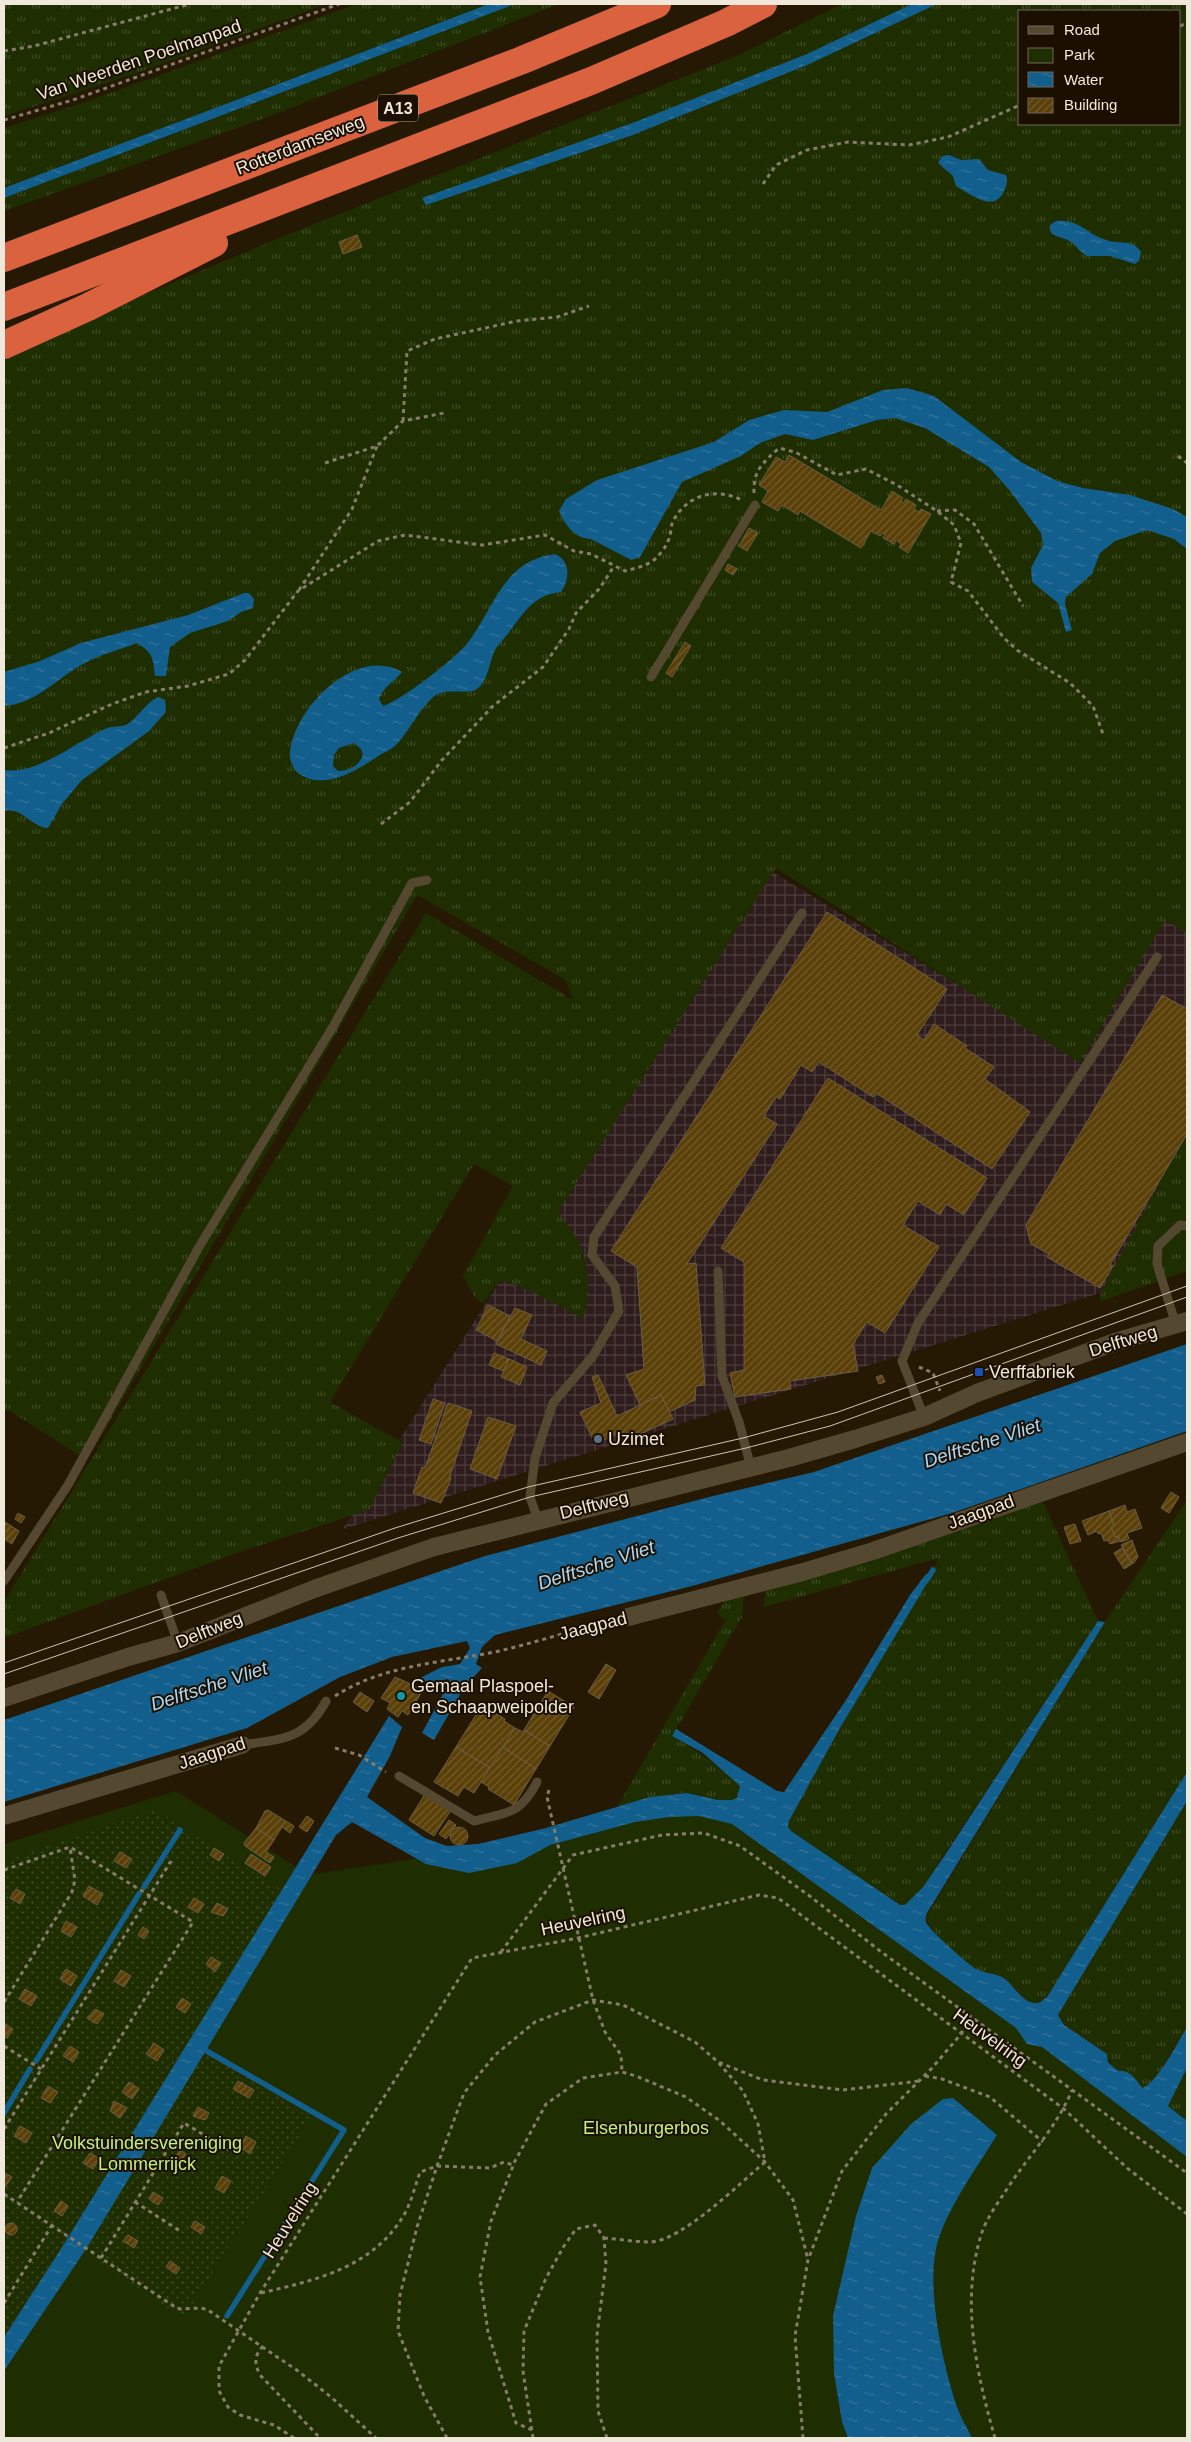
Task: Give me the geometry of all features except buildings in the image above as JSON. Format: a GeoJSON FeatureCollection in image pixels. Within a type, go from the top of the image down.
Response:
{"type":"FeatureCollection","features":[{"type":"Feature","properties":{"kind":"highway","name":"Rotterdamseweg"},"geometry":{"type":"LineString","coordinates":[[137,207],[520,62],[657,4]]}},
{"type":"Feature","properties":{"kind":"highway","name":"A13"},"geometry":{"type":"LineString","coordinates":[[4,307],[591,82],[726,23],[763,4]]}},
{"type":"Feature","properties":{"kind":"highway","name":"A13"},"geometry":{"type":"LineString","coordinates":[[4,345],[88,307],[347,176]]}},
{"type":"Feature","properties":{"kind":"highway","name":"A13"},"geometry":{"type":"LineString","coordinates":[[4,238],[137,207]]}},
{"type":"Feature","properties":{"kind":"highway","name":"A13"},"geometry":{"type":"LineString","coordinates":[[4,258],[137,207]]}},
{"type":"Feature","properties":{"kind":"street","name":"Delftweg"},"geometry":{"type":"LineString","coordinates":[[4,1698],[128,1657],[178,1643],[305,1593],[434,1548],[538,1520],[750,1468],[855,1439],[924,1417],[977,1393],[1115,1342],[1182,1323]]}},
{"type":"Feature","properties":{"kind":"street","name":"Jaagpad"},"geometry":{"type":"LineString","coordinates":[[628,1617],[803,1572],[873,1551],[1187,1442]]}},
{"type":"Feature","properties":{"kind":"street","name":"Jaagpad"},"geometry":{"type":"LineString","coordinates":[[4,1816],[242,1745]]}},
{"type":"Feature","properties":{"kind":"lane"},"geometry":{"type":"LineString","coordinates":[[651,677],[755,505]]}},
{"type":"Feature","properties":{"kind":"lane"},"geometry":{"type":"LineString","coordinates":[[4,1581],[68,1485],[199,1247],[334,1025],[412,883],[427,880]]}},
{"type":"Feature","properties":{"kind":"lane"},"geometry":{"type":"LineString","coordinates":[[538,1520],[530,1497],[535,1458],[552,1403],[593,1356],[619,1311],[615,1286],[592,1255],[594,1237],[802,913]]}},
{"type":"Feature","properties":{"kind":"lane"},"geometry":{"type":"LineString","coordinates":[[924,1417],[902,1361],[918,1323],[1157,957]]}},
{"type":"Feature","properties":{"kind":"lane"},"geometry":{"type":"LineString","coordinates":[[1182,1323],[1156,1264],[1158,1246],[1180,1225],[1187,1226]]}},
{"type":"Feature","properties":{"kind":"lane"},"geometry":{"type":"LineString","coordinates":[[718,1271],[722,1376],[739,1422],[750,1468]]}},
{"type":"Feature","properties":{"kind":"lane"},"geometry":{"type":"LineString","coordinates":[[161,1595],[178,1643]]}},
{"type":"Feature","properties":{"kind":"lane"},"geometry":{"type":"LineString","coordinates":[[242,1745],[281,1739],[304,1731],[318,1716],[326,1702]]}},
{"type":"Feature","properties":{"kind":"lane"},"geometry":{"type":"LineString","coordinates":[[399,1776],[474,1820],[517,1810],[529,1798],[537,1782]]}},
{"type":"Feature","properties":{"kind":"path"},"geometry":{"type":"LineString","coordinates":[[4,51],[34,46],[190,4]]}},
{"type":"Feature","properties":{"kind":"path","name":"Van Weerden Poelmanpad"},"geometry":{"type":"LineString","coordinates":[[4,120],[73,100],[340,4]]}},
{"type":"Feature","properties":{"kind":"path"},"geometry":{"type":"LineString","coordinates":[[763,184],[776,165],[808,150],[848,142],[908,145],[948,137],[1018,106]]}},
{"type":"Feature","properties":{"kind":"path"},"geometry":{"type":"LineString","coordinates":[[403,421],[408,351],[435,339],[517,321],[557,317],[589,306]]}},
{"type":"Feature","properties":{"kind":"path"},"geometry":{"type":"LineString","coordinates":[[4,748],[49,733],[112,704],[146,692],[188,686],[229,674],[245,660],[298,591],[352,509],[377,446],[403,421],[444,413]]}},
{"type":"Feature","properties":{"kind":"path"},"geometry":{"type":"LineString","coordinates":[[325,463],[377,446]]}},
{"type":"Feature","properties":{"kind":"path"},"geometry":{"type":"LineString","coordinates":[[298,591],[378,540],[406,535],[482,545],[545,535],[574,551],[591,554],[625,571],[643,566],[655,559],[668,541],[673,520],[684,506],[701,496],[728,493],[755,505],[754,484],[758,469],[778,448],[796,452],[837,475],[866,469],[897,485],[937,510],[954,525],[961,543],[951,582],[968,591],[1004,638],[1017,650],[1070,683],[1093,706],[1104,737]]}},
{"type":"Feature","properties":{"kind":"path"},"geometry":{"type":"LineString","coordinates":[[1178,456],[1187,463]]}},
{"type":"Feature","properties":{"kind":"path"},"geometry":{"type":"LineString","coordinates":[[937,510],[955,510],[974,524],[1023,606]]}},
{"type":"Feature","properties":{"kind":"path"},"geometry":{"type":"LineString","coordinates":[[381,824],[410,802],[442,760],[493,706],[543,667],[569,629],[576,613],[600,588],[614,566]]}},
{"type":"Feature","properties":{"kind":"path"},"geometry":{"type":"LineString","coordinates":[[902,1361],[932,1372],[946,1407]]}},
{"type":"Feature","properties":{"kind":"path","name":"Jaagpad"},"geometry":{"type":"LineString","coordinates":[[326,1702],[356,1683],[394,1670],[497,1651],[628,1617]]}},
{"type":"Feature","properties":{"kind":"path"},"geometry":{"type":"LineString","coordinates":[[335,1748],[358,1755],[388,1772]]}},
{"type":"Feature","properties":{"kind":"path"},"geometry":{"type":"LineString","coordinates":[[550,1788],[548,1797],[593,2000],[605,2032],[621,2055],[622,2072]]}},
{"type":"Feature","properties":{"kind":"path"},"geometry":{"type":"LineString","coordinates":[[501,1952],[573,1855],[662,1835],[704,1833],[740,1846],[1187,2173]]}},
{"type":"Feature","properties":{"kind":"path"},"geometry":{"type":"LineString","coordinates":[[4,1870],[70,1847]]}},
{"type":"Feature","properties":{"kind":"path"},"geometry":{"type":"LineString","coordinates":[[17,2202],[193,1922],[70,1847]]}},
{"type":"Feature","properties":{"kind":"path"},"geometry":{"type":"LineString","coordinates":[[4,2000],[72,1892],[75,1880],[70,1847]]}},
{"type":"Feature","properties":{"kind":"path"},"geometry":{"type":"LineString","coordinates":[[4,2129],[151,1896],[171,1861]]}},
{"type":"Feature","properties":{"kind":"path","name":"Heuvelring"},"geometry":{"type":"LineString","coordinates":[[294,2438],[274,2425],[233,2411],[222,2399],[218,2386],[217,2372],[238,2330],[260,2293],[472,1958],[578,1938],[759,1895],[778,1898],[1064,2109],[1127,2168],[1187,2214]]}},
{"type":"Feature","properties":{"kind":"path"},"geometry":{"type":"LineString","coordinates":[[447,2438],[424,2396],[398,2331],[403,2286],[417,2228],[436,2166],[464,2093],[494,2055],[535,2022],[593,2000],[622,2005],[695,2042],[718,2062],[742,2091],[758,2124],[765,2162]]}},
{"type":"Feature","properties":{"kind":"path"},"geometry":{"type":"LineString","coordinates":[[803,2438],[795,2336],[808,2260],[842,2171],[886,2114],[925,2076],[961,2034],[972,2017]]}},
{"type":"Feature","properties":{"kind":"path"},"geometry":{"type":"LineString","coordinates":[[4,2046],[41,2069]]}},
{"type":"Feature","properties":{"kind":"path"},"geometry":{"type":"LineString","coordinates":[[718,2062],[762,2080],[843,2090],[920,2081]]}},
{"type":"Feature","properties":{"kind":"path"},"geometry":{"type":"LineString","coordinates":[[532,2430],[516,2423],[488,2332],[480,2277],[491,2221],[513,2165],[546,2104],[583,2078],[622,2072],[636,2076],[686,2097],[720,2121],[765,2162],[793,2200],[808,2260]]}},
{"type":"Feature","properties":{"kind":"path"},"geometry":{"type":"LineString","coordinates":[[925,2076],[942,2079],[990,2097],[1043,2142]]}},
{"type":"Feature","properties":{"kind":"path"},"geometry":{"type":"LineString","coordinates":[[995,2438],[981,2390],[972,2342],[974,2264],[983,2230],[1006,2190],[1043,2142],[1064,2109],[1072,2090]]}},
{"type":"Feature","properties":{"kind":"path"},"geometry":{"type":"LineString","coordinates":[[101,2258],[184,2123],[229,2150]]}},
{"type":"Feature","properties":{"kind":"path"},"geometry":{"type":"LineString","coordinates":[[260,2293],[304,2283],[345,2269],[380,2245],[404,2215],[420,2172],[436,2166],[490,2168],[504,2162],[513,2165]]}},
{"type":"Feature","properties":{"kind":"path"},"geometry":{"type":"LineString","coordinates":[[604,2238],[652,2242],[676,2234],[706,2212],[765,2162]]}},
{"type":"Feature","properties":{"kind":"path"},"geometry":{"type":"LineString","coordinates":[[4,2194],[175,2307],[180,2309],[204,2308],[263,2346],[331,2397],[376,2438]]}},
{"type":"Feature","properties":{"kind":"path"},"geometry":{"type":"LineString","coordinates":[[135,2202],[180,2231]]}},
{"type":"Feature","properties":{"kind":"path"},"geometry":{"type":"LineString","coordinates":[[4,2303],[52,2225]]}},
{"type":"Feature","properties":{"kind":"path"},"geometry":{"type":"LineString","coordinates":[[533,2438],[523,2371],[524,2331],[546,2278],[564,2246],[576,2229],[594,2225],[604,2238],[606,2264],[597,2335],[598,2411],[607,2438]]}},
{"type":"Feature","properties":{"kind":"path"},"geometry":{"type":"LineString","coordinates":[[263,2346],[257,2353],[255,2365],[260,2375],[320,2438]]}},
{"type":"Feature","properties":{"kind":"shaded area"},"geometry":{"type":"Polygon","coordinates":[[[766,868],[1072,1054],[1164,904],[1187,917],[1187,1266],[343,1529],[553,1197],[766,868]]]}},
{"type":"Feature","properties":{"kind":"green space"},"geometry":{"type":"Polygon","coordinates":[[[4,4],[327,4],[137,73],[4,116],[4,4]]]}},
{"type":"Feature","properties":{"kind":"green space"},"geometry":{"type":"Polygon","coordinates":[[[357,4],[489,4],[4,188],[4,128],[77,105],[357,4]]]}},
{"type":"Feature","properties":{"kind":"green space"},"geometry":{"type":"Polygon","coordinates":[[[515,4],[559,4],[262,119],[4,211],[4,198],[515,4]]]}},
{"type":"Feature","properties":{"kind":"green space"},"geometry":{"type":"Polygon","coordinates":[[[842,4],[1187,4],[1187,933],[1165,920],[1080,1063],[776,868],[558,1212],[578,1241],[585,1259],[588,1290],[586,1310],[583,1318],[527,1290],[506,1282],[500,1282],[482,1303],[474,1296],[463,1276],[513,1186],[474,1164],[330,1402],[403,1443],[369,1510],[242,1551],[4,1638],[4,1602],[426,913],[573,1000],[566,980],[417,895],[93,1450],[85,1445],[79,1455],[4,1409],[4,358],[77,323],[277,239],[739,55],[842,4]]]}},
{"type":"Feature","properties":{"kind":"green space"},"geometry":{"type":"Polygon","coordinates":[[[1187,1132],[1187,1271],[1099,1302],[1102,1290],[1187,1132]]]}},
{"type":"Feature","properties":{"kind":"green space"},"geometry":{"type":"Polygon","coordinates":[[[1187,1500],[1187,1772],[1047,1997],[1040,2002],[1034,2003],[1021,1996],[1001,1977],[975,1969],[939,1937],[932,1929],[926,1917],[1105,1622],[1187,1500]]]}},
{"type":"Feature","properties":{"kind":"green space"},"geometry":{"type":"Polygon","coordinates":[[[1043,1502],[1098,1621],[923,1887],[905,1905],[900,1905],[791,1831],[788,1827],[789,1821],[840,1728],[932,1575],[938,1558],[764,1607],[765,1588],[1043,1502]]]}},
{"type":"Feature","properties":{"kind":"green space"},"geometry":{"type":"Polygon","coordinates":[[[744,1594],[742,1617],[672,1736],[691,1747],[732,1778],[740,1786],[737,1798],[725,1801],[680,1793],[617,1807],[725,1621],[717,1613],[725,1600],[744,1594]]]}},
{"type":"Feature","properties":{"kind":"green space","name":"Elsenburgerbos"},"geometry":{"type":"Polygon","coordinates":[[[176,1791],[309,1875],[472,1850],[630,1815],[726,1808],[1187,2142],[1187,2438],[4,2438],[4,1844],[176,1791]]]}},
{"type":"Feature","properties":{"kind":"green space"},"geometry":{"type":"Polygon","coordinates":[[[1187,1801],[1187,2027],[1157,2076],[1147,2087],[1142,2088],[1116,2069],[1107,2054],[1064,2025],[1058,2015],[1187,1801]]]}},
{"type":"Feature","properties":{"kind":"green space","name":"Volkstuindersvereniging Lommerrijck"},"geometry":{"type":"Polygon","coordinates":[[[154,1809],[282,1890],[187,2044],[203,2053],[205,2050],[311,2118],[183,2319],[67,2239],[4,2337],[4,1861],[154,1809]]]}},
{"type":"Feature","properties":{"kind":"green space"},"geometry":{"type":"Polygon","coordinates":[[[1187,2068],[1187,2121],[1168,2106],[1187,2068]]]}},
{"type":"Feature","properties":{"kind":"water"},"geometry":{"type":"Polygon","coordinates":[[[489,4],[515,4],[4,198],[4,188],[489,4]]]}},
{"type":"Feature","properties":{"kind":"water"},"geometry":{"type":"Polygon","coordinates":[[[912,4],[937,4],[807,65],[630,136],[426,205],[422,198],[635,122],[807,54],[912,4]]]}},
{"type":"Feature","properties":{"kind":"water"},"geometry":{"type":"Polygon","coordinates":[[[949,155],[961,160],[979,159],[988,170],[1006,175],[1006,185],[1000,198],[988,202],[956,186],[953,176],[938,163],[942,156],[949,155]]]}},
{"type":"Feature","properties":{"kind":"water"},"geometry":{"type":"Polygon","coordinates":[[[1056,221],[1071,222],[1106,240],[1130,243],[1141,252],[1139,261],[1135,264],[1110,256],[1087,256],[1071,242],[1053,235],[1050,225],[1056,221]]]}},
{"type":"Feature","properties":{"kind":"water"},"geometry":{"type":"Polygon","coordinates":[[[907,388],[934,396],[1021,462],[1057,481],[1083,488],[1130,495],[1173,509],[1187,517],[1187,549],[1174,539],[1147,530],[1115,541],[1100,553],[1092,574],[1066,597],[1065,604],[1072,630],[1066,632],[1058,603],[1032,582],[1031,568],[1043,545],[1041,533],[1010,491],[989,467],[925,428],[895,418],[877,420],[813,440],[785,434],[760,443],[741,456],[682,482],[640,557],[631,560],[591,539],[575,534],[564,521],[559,511],[566,499],[597,480],[714,442],[749,420],[784,410],[827,412],[883,390],[907,388]]]}},
{"type":"Feature","properties":{"kind":"water"},"geometry":{"type":"Polygon","coordinates":[[[555,554],[564,561],[567,576],[564,587],[561,592],[537,600],[531,605],[495,649],[481,686],[473,691],[446,692],[436,695],[425,705],[396,745],[351,772],[329,780],[319,780],[308,778],[296,771],[290,755],[294,735],[315,700],[330,686],[347,674],[366,667],[384,666],[402,672],[387,687],[379,699],[383,706],[402,696],[427,679],[466,645],[511,576],[522,566],[537,558],[555,554]],[[354,743],[339,748],[334,755],[333,766],[338,771],[353,767],[363,755],[361,749],[354,743]]]}},
{"type":"Feature","properties":{"kind":"water"},"geometry":{"type":"Polygon","coordinates":[[[244,593],[249,593],[254,599],[253,608],[241,612],[228,621],[190,633],[170,647],[166,676],[155,676],[151,656],[137,643],[97,657],[75,669],[37,695],[16,704],[4,706],[4,672],[40,661],[81,643],[188,615],[244,593]]]}},
{"type":"Feature","properties":{"kind":"water"},"geometry":{"type":"Polygon","coordinates":[[[158,697],[165,700],[166,712],[149,731],[82,780],[62,804],[48,828],[36,824],[16,811],[4,811],[4,770],[17,770],[44,762],[107,728],[126,725],[158,697]]]}},
{"type":"Feature","properties":{"kind":"water","name":"Delftsche Vliet"},"geometry":{"type":"Polygon","coordinates":[[[1187,1344],[1187,1431],[952,1513],[692,1586],[495,1635],[482,1647],[476,1664],[482,1668],[465,1686],[434,1740],[422,1733],[450,1681],[448,1679],[428,1683],[420,1678],[442,1667],[460,1664],[470,1648],[467,1641],[392,1657],[340,1677],[247,1728],[4,1802],[4,1720],[485,1556],[713,1496],[814,1472],[1187,1344]]]}},
{"type":"Feature","properties":{"kind":"water"},"geometry":{"type":"Polygon","coordinates":[[[926,1574],[932,1575],[840,1728],[789,1821],[788,1827],[791,1831],[900,1905],[905,1905],[923,1887],[945,1855],[1098,1621],[1105,1622],[928,1911],[926,1922],[941,1939],[976,1969],[1002,1977],[1024,1999],[1036,2003],[1041,2002],[1047,1997],[1187,1772],[1187,1801],[1058,2015],[1064,2025],[1107,2054],[1108,2062],[1118,2071],[1132,2075],[1142,2088],[1148,2085],[1160,2071],[1187,2027],[1187,2068],[1168,2106],[1187,2121],[1187,2157],[1042,2047],[1027,2044],[1016,2028],[732,1824],[699,1816],[669,1817],[635,1822],[550,1845],[517,1863],[469,1873],[426,1864],[352,1822],[336,1835],[88,2246],[4,2371],[4,2337],[64,2244],[389,1716],[402,1727],[390,1756],[367,1797],[425,1838],[447,1846],[478,1844],[546,1828],[650,1797],[687,1793],[718,1800],[737,1798],[740,1786],[703,1753],[672,1736],[676,1729],[777,1791],[784,1792],[846,1700],[910,1595],[926,1574]]]}},
{"type":"Feature","properties":{"kind":"water"},"geometry":{"type":"Polygon","coordinates":[[[953,2098],[997,2135],[953,2206],[940,2235],[934,2267],[935,2307],[942,2350],[957,2407],[972,2438],[848,2438],[842,2422],[834,2373],[833,2316],[856,2216],[872,2168],[911,2124],[943,2099],[953,2098]]]}},
{"type":"Feature","properties":{"kind":"waterway"},"geometry":{"type":"LineString","coordinates":[[926,1581],[933,1570]]}},
{"type":"Feature","properties":{"kind":"waterway"},"geometry":{"type":"LineString","coordinates":[[144,1887],[180,1830]]}},
{"type":"Feature","properties":{"kind":"waterway"},"geometry":{"type":"LineString","coordinates":[[36,2061],[139,1894]]}},
{"type":"Feature","properties":{"kind":"waterway"},"geometry":{"type":"LineString","coordinates":[[205,2050],[344,2130],[227,2316]]}},
{"type":"Feature","properties":{"kind":"waterway"},"geometry":{"type":"LineString","coordinates":[[4,2113],[30,2069]]}},
{"type":"Feature","properties":{"kind":"tram line"},"geometry":{"type":"LineString","coordinates":[[4,1663],[395,1528],[528,1487],[743,1438],[838,1412],[1187,1286]]}},
{"type":"Feature","properties":{"kind":"tram line"},"geometry":{"type":"LineString","coordinates":[[4,1674],[398,1538],[530,1497],[746,1448],[830,1426],[1187,1297]]}},
{"type":"Feature","properties":{"kind":"place","name":"Verffabriek"},"geometry":{"type":"Point","coordinates":[979,1372]}},
{"type":"Feature","properties":{"kind":"place","name":"Uzimet"},"geometry":{"type":"Point","coordinates":[598,1439]}},
{"type":"Feature","properties":{"kind":"place","name":"Gemaal Plaspoel- en Schaapweipolder"},"geometry":{"type":"Point","coordinates":[401,1696]}}]}
